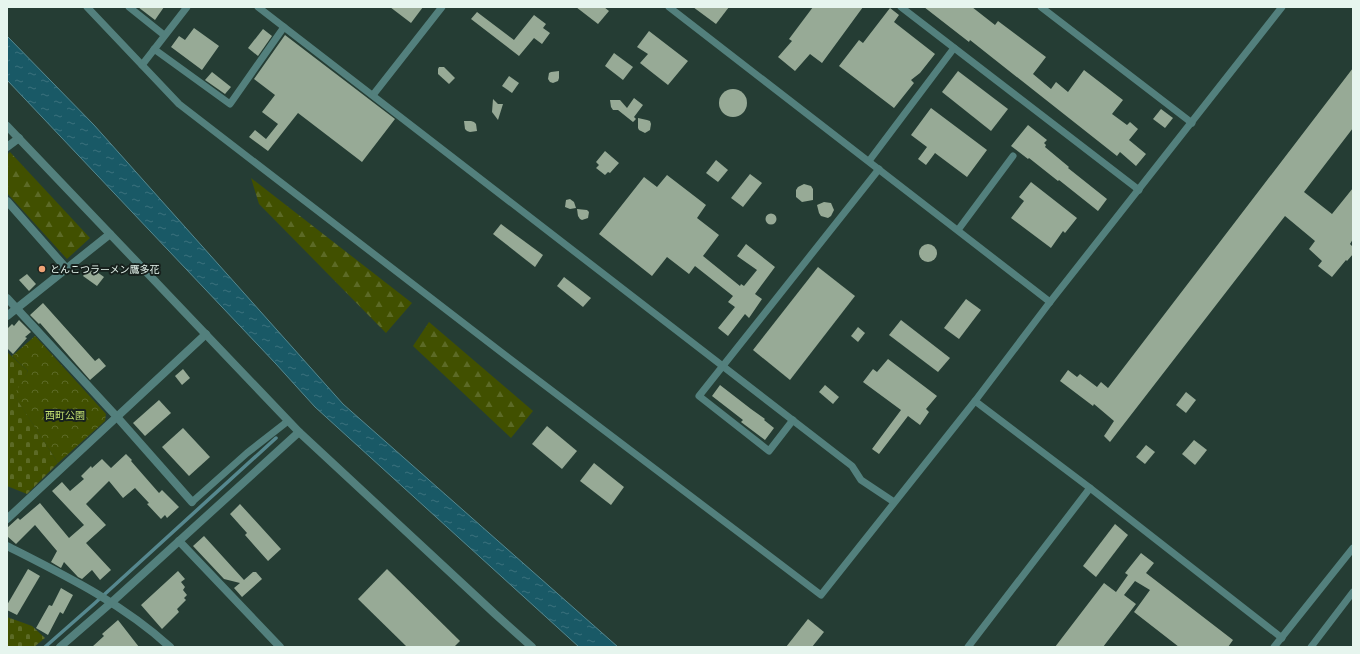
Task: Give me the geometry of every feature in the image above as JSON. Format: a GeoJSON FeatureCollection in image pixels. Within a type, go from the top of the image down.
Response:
{"type":"FeatureCollection","features":[{"type":"Feature","properties":{"kind":"street"},"geometry":{"type":"LineString","coordinates":[[7,126],[299,432],[532,647]]}},
{"type":"Feature","properties":{"kind":"street"},"geometry":{"type":"LineString","coordinates":[[7,148],[19,138]]}},
{"type":"Feature","properties":{"kind":"street"},"geometry":{"type":"LineString","coordinates":[[7,201],[66,268]]}},
{"type":"Feature","properties":{"kind":"street"},"geometry":{"type":"LineString","coordinates":[[7,316],[110,234]]}},
{"type":"Feature","properties":{"kind":"street"},"geometry":{"type":"LineString","coordinates":[[7,298],[117,417],[192,502]]}},
{"type":"Feature","properties":{"kind":"street"},"geometry":{"type":"LineString","coordinates":[[7,519],[206,334]]}},
{"type":"Feature","properties":{"kind":"street"},"geometry":{"type":"LineString","coordinates":[[60,647],[180,541],[299,432]]}},
{"type":"Feature","properties":{"kind":"street"},"geometry":{"type":"LineString","coordinates":[[180,541],[280,647]]}},
{"type":"Feature","properties":{"kind":"street"},"geometry":{"type":"LineString","coordinates":[[7,546],[112,602],[170,647]]}},
{"type":"Feature","properties":{"kind":"lane"},"geometry":{"type":"LineString","coordinates":[[87,7],[179,104],[501,352],[821,595],[975,401],[1050,302],[1282,7]]}},
{"type":"Feature","properties":{"kind":"lane"},"geometry":{"type":"LineString","coordinates":[[129,7],[164,36]]}},
{"type":"Feature","properties":{"kind":"lane"},"geometry":{"type":"LineString","coordinates":[[142,65],[187,7]]}},
{"type":"Feature","properties":{"kind":"lane"},"geometry":{"type":"LineString","coordinates":[[258,7],[852,466],[861,480],[894,502]]}},
{"type":"Feature","properties":{"kind":"lane"},"geometry":{"type":"LineString","coordinates":[[373,95],[442,7]]}},
{"type":"Feature","properties":{"kind":"lane"},"geometry":{"type":"LineString","coordinates":[[669,7],[1050,302]]}},
{"type":"Feature","properties":{"kind":"lane"},"geometry":{"type":"LineString","coordinates":[[901,7],[1139,190]]}},
{"type":"Feature","properties":{"kind":"lane"},"geometry":{"type":"LineString","coordinates":[[1041,7],[1192,123]]}},
{"type":"Feature","properties":{"kind":"lane"},"geometry":{"type":"LineString","coordinates":[[154,49],[230,104],[284,27]]}},
{"type":"Feature","properties":{"kind":"lane"},"geometry":{"type":"LineString","coordinates":[[869,161],[954,48]]}},
{"type":"Feature","properties":{"kind":"lane"},"geometry":{"type":"LineString","coordinates":[[958,230],[1013,156]]}},
{"type":"Feature","properties":{"kind":"lane"},"geometry":{"type":"LineString","coordinates":[[793,420],[769,451],[699,396],[722,365],[879,169]]}},
{"type":"Feature","properties":{"kind":"lane"},"geometry":{"type":"LineString","coordinates":[[975,401],[1090,488],[1282,638]]}},
{"type":"Feature","properties":{"kind":"lane"},"geometry":{"type":"LineString","coordinates":[[192,502],[247,453],[288,421]]}},
{"type":"Feature","properties":{"kind":"lane"},"geometry":{"type":"LineString","coordinates":[[968,647],[1090,488]]}},
{"type":"Feature","properties":{"kind":"lane"},"geometry":{"type":"LineString","coordinates":[[1274,647],[1353,548]]}},
{"type":"Feature","properties":{"kind":"lane"},"geometry":{"type":"LineString","coordinates":[[1311,647],[1353,592]]}},
{"type":"Feature","properties":{"kind":"green space"},"geometry":{"type":"Polygon","coordinates":[[[10,152],[90,238],[67,259],[7,193],[7,155],[10,152]]]}},
{"type":"Feature","properties":{"kind":"green space"},"geometry":{"type":"Polygon","coordinates":[[[251,178],[412,303],[386,333],[259,204],[251,178]]]}},
{"type":"Feature","properties":{"kind":"green space"},"geometry":{"type":"Polygon","coordinates":[[[429,322],[533,411],[511,438],[413,346],[429,322]]]}},
{"type":"Feature","properties":{"kind":"green space","name":"西町公園"},"geometry":{"type":"Polygon","coordinates":[[[35,336],[106,414],[105,421],[58,463],[14,395],[28,371],[12,356],[35,336]]]}},
{"type":"Feature","properties":{"kind":"green space"},"geometry":{"type":"Polygon","coordinates":[[[7,352],[28,371],[15,396],[58,463],[27,494],[7,486],[7,352]]]}},
{"type":"Feature","properties":{"kind":"green space"},"geometry":{"type":"Polygon","coordinates":[[[7,617],[32,626],[45,638],[34,647],[7,647],[7,617]]]}},
{"type":"Feature","properties":{"kind":"water"},"geometry":{"type":"Polygon","coordinates":[[[7,36],[94,125],[343,404],[618,647],[579,647],[315,407],[7,80],[7,36]]]}},
{"type":"Feature","properties":{"kind":"building"},"geometry":{"type":"Polygon","coordinates":[[[138,7],[164,7],[155,20],[138,7]]]}},
{"type":"Feature","properties":{"kind":"building"},"geometry":{"type":"Polygon","coordinates":[[[390,7],[423,7],[411,23],[390,7]]]}},
{"type":"Feature","properties":{"kind":"building"},"geometry":{"type":"Polygon","coordinates":[[[576,7],[604,7],[609,11],[598,24],[576,7]]]}},
{"type":"Feature","properties":{"kind":"building"},"geometry":{"type":"Polygon","coordinates":[[[693,7],[729,7],[716,24],[693,7]]]}},
{"type":"Feature","properties":{"kind":"building"},"geometry":{"type":"Polygon","coordinates":[[[813,7],[863,7],[822,63],[810,54],[795,71],[778,57],[792,41],[789,39],[813,7]]]}},
{"type":"Feature","properties":{"kind":"building"},"geometry":{"type":"Polygon","coordinates":[[[924,7],[972,7],[995,25],[998,21],[1046,57],[1033,74],[1051,89],[1056,82],[1068,92],[1084,70],[1123,100],[1112,114],[1127,125],[1130,122],[1138,129],[1129,140],[1146,154],[1136,166],[1120,152],[1117,156],[970,40],[969,42],[924,7]]]}},
{"type":"Feature","properties":{"kind":"building"},"geometry":{"type":"Polygon","coordinates":[[[890,8],[899,15],[894,22],[935,54],[920,73],[911,80],[914,83],[894,108],[839,66],[859,40],[863,43],[890,8]]]}},
{"type":"Feature","properties":{"kind":"building"},"geometry":{"type":"Polygon","coordinates":[[[477,12],[514,40],[534,15],[546,24],[543,28],[550,33],[542,44],[534,38],[519,56],[471,19],[477,12]]]}},
{"type":"Feature","properties":{"kind":"building"},"geometry":{"type":"Polygon","coordinates":[[[194,28],[219,46],[202,70],[171,47],[179,36],[185,40],[194,28]]]}},
{"type":"Feature","properties":{"kind":"building"},"geometry":{"type":"Polygon","coordinates":[[[263,29],[272,36],[258,56],[248,48],[263,29]]]}},
{"type":"Feature","properties":{"kind":"building"},"geometry":{"type":"Polygon","coordinates":[[[649,31],[688,61],[668,85],[640,63],[648,54],[637,47],[649,31]]]}},
{"type":"Feature","properties":{"kind":"building"},"geometry":{"type":"Polygon","coordinates":[[[285,35],[395,119],[362,162],[298,113],[268,151],[249,137],[255,130],[266,139],[278,124],[262,112],[275,95],[254,79],[285,35]]]}},
{"type":"Feature","properties":{"kind":"building"},"geometry":{"type":"Polygon","coordinates":[[[614,53],[633,67],[623,80],[605,66],[614,53]]]}},
{"type":"Feature","properties":{"kind":"building"},"geometry":{"type":"Polygon","coordinates":[[[439,67],[444,67],[455,78],[449,84],[438,74],[439,67]]]}},
{"type":"Feature","properties":{"kind":"building"},"geometry":{"type":"Polygon","coordinates":[[[1353,68],[1353,128],[1304,192],[1332,214],[1353,188],[1353,239],[1350,244],[1353,247],[1353,254],[1332,277],[1318,266],[1322,261],[1309,249],[1315,241],[1285,216],[1110,442],[1104,436],[1114,421],[1094,404],[1093,406],[1060,381],[1068,370],[1077,377],[1080,374],[1097,387],[1101,382],[1108,388],[1353,68]]]}},
{"type":"Feature","properties":{"kind":"building"},"geometry":{"type":"Polygon","coordinates":[[[559,71],[558,81],[553,83],[550,82],[548,79],[549,73],[559,71]]]}},
{"type":"Feature","properties":{"kind":"building"},"geometry":{"type":"Polygon","coordinates":[[[958,71],[1008,109],[991,131],[942,92],[958,71]]]}},
{"type":"Feature","properties":{"kind":"building"},"geometry":{"type":"Polygon","coordinates":[[[212,72],[231,87],[225,94],[205,80],[212,72]]]}},
{"type":"Feature","properties":{"kind":"building"},"geometry":{"type":"Polygon","coordinates":[[[509,76],[519,83],[512,93],[502,86],[509,76]]]}},
{"type":"Feature","properties":{"kind":"building"},"geometry":{"type":"Polygon","coordinates":[[[733,89],[743,93],[747,103],[743,113],[733,117],[723,113],[719,103],[723,93],[733,89]]]}},
{"type":"Feature","properties":{"kind":"building"},"geometry":{"type":"Polygon","coordinates":[[[634,98],[643,105],[634,117],[636,119],[633,122],[618,110],[613,110],[611,107],[610,100],[620,100],[627,108],[634,98]]]}},
{"type":"Feature","properties":{"kind":"building"},"geometry":{"type":"Polygon","coordinates":[[[493,99],[498,104],[503,104],[498,120],[492,112],[493,99]]]}},
{"type":"Feature","properties":{"kind":"building"},"geometry":{"type":"Polygon","coordinates":[[[931,108],[987,150],[967,177],[935,153],[926,165],[918,159],[927,147],[911,135],[931,108]]]}},
{"type":"Feature","properties":{"kind":"building"},"geometry":{"type":"Polygon","coordinates":[[[1161,109],[1173,118],[1165,128],[1153,119],[1161,109]]]}},
{"type":"Feature","properties":{"kind":"building"},"geometry":{"type":"Polygon","coordinates":[[[638,118],[650,121],[650,130],[645,133],[639,130],[638,118]]]}},
{"type":"Feature","properties":{"kind":"building"},"geometry":{"type":"Polygon","coordinates":[[[464,121],[474,122],[476,124],[477,131],[467,131],[465,129],[464,121]]]}},
{"type":"Feature","properties":{"kind":"building"},"geometry":{"type":"Polygon","coordinates":[[[1028,125],[1047,140],[1044,143],[1046,145],[1045,147],[1069,167],[1068,168],[1107,199],[1098,211],[1059,180],[1058,181],[1011,146],[1028,125]]]}},
{"type":"Feature","properties":{"kind":"building"},"geometry":{"type":"Polygon","coordinates":[[[605,151],[619,163],[610,173],[608,172],[605,175],[596,168],[599,165],[596,162],[605,151]]]}},
{"type":"Feature","properties":{"kind":"building"},"geometry":{"type":"Polygon","coordinates":[[[716,160],[728,170],[718,182],[706,173],[716,160]]]}},
{"type":"Feature","properties":{"kind":"building"},"geometry":{"type":"Polygon","coordinates":[[[750,174],[762,183],[743,207],[731,198],[750,174]]]}},
{"type":"Feature","properties":{"kind":"building"},"geometry":{"type":"Polygon","coordinates":[[[667,175],[706,205],[697,218],[719,235],[703,256],[740,286],[741,284],[744,286],[757,270],[737,256],[746,244],[775,267],[755,294],[762,299],[749,318],[745,314],[728,336],[718,328],[735,307],[728,302],[733,296],[695,266],[689,274],[667,257],[652,276],[599,234],[644,177],[657,187],[667,175]]]}},
{"type":"Feature","properties":{"kind":"building"},"geometry":{"type":"Polygon","coordinates":[[[1031,182],[1077,218],[1065,233],[1063,231],[1051,248],[1011,218],[1024,201],[1019,197],[1031,182]]]}},
{"type":"Feature","properties":{"kind":"building"},"geometry":{"type":"Polygon","coordinates":[[[804,184],[811,186],[813,189],[813,200],[802,202],[796,197],[796,190],[804,184]]]}},
{"type":"Feature","properties":{"kind":"building"},"geometry":{"type":"Polygon","coordinates":[[[570,199],[574,202],[576,208],[570,209],[565,207],[566,200],[570,199]]]}},
{"type":"Feature","properties":{"kind":"building"},"geometry":{"type":"Polygon","coordinates":[[[824,202],[831,203],[834,210],[828,218],[821,216],[817,205],[824,202]]]}},
{"type":"Feature","properties":{"kind":"building"},"geometry":{"type":"Polygon","coordinates":[[[577,209],[587,210],[589,212],[588,218],[582,220],[580,219],[577,209]]]}},
{"type":"Feature","properties":{"kind":"building"},"geometry":{"type":"Polygon","coordinates":[[[771,213],[775,215],[777,219],[775,223],[771,225],[767,223],[765,219],[767,215],[771,213]]]}},
{"type":"Feature","properties":{"kind":"building"},"geometry":{"type":"Polygon","coordinates":[[[501,224],[543,255],[535,267],[493,234],[501,224]]]}},
{"type":"Feature","properties":{"kind":"building"},"geometry":{"type":"Polygon","coordinates":[[[924,244],[932,244],[937,249],[935,260],[932,262],[924,262],[919,257],[919,249],[924,244]]]}},
{"type":"Feature","properties":{"kind":"building"},"geometry":{"type":"Polygon","coordinates":[[[90,267],[104,277],[97,286],[83,276],[90,267]]]}},
{"type":"Feature","properties":{"kind":"building"},"geometry":{"type":"Polygon","coordinates":[[[818,267],[855,296],[790,380],[753,350],[818,267]]]}},
{"type":"Feature","properties":{"kind":"building"},"geometry":{"type":"Polygon","coordinates":[[[27,274],[36,284],[29,291],[19,280],[27,274]]]}},
{"type":"Feature","properties":{"kind":"building"},"geometry":{"type":"Polygon","coordinates":[[[564,277],[591,298],[583,307],[557,286],[564,277]]]}},
{"type":"Feature","properties":{"kind":"building"},"geometry":{"type":"Polygon","coordinates":[[[966,299],[981,310],[959,339],[944,328],[966,299]]]}},
{"type":"Feature","properties":{"kind":"building"},"geometry":{"type":"Polygon","coordinates":[[[43,303],[95,361],[99,358],[106,366],[90,380],[40,323],[39,324],[30,315],[43,303]]]}},
{"type":"Feature","properties":{"kind":"building"},"geometry":{"type":"Polygon","coordinates":[[[19,320],[31,332],[25,337],[27,338],[13,354],[7,348],[7,329],[12,324],[14,326],[19,320]]]}},
{"type":"Feature","properties":{"kind":"building"},"geometry":{"type":"Polygon","coordinates":[[[901,320],[950,358],[938,372],[889,335],[901,320]]]}},
{"type":"Feature","properties":{"kind":"building"},"geometry":{"type":"Polygon","coordinates":[[[858,327],[865,333],[858,342],[851,336],[858,327]]]}},
{"type":"Feature","properties":{"kind":"building"},"geometry":{"type":"Polygon","coordinates":[[[888,359],[937,396],[926,409],[929,412],[920,425],[908,416],[879,454],[872,449],[901,410],[863,382],[873,369],[877,372],[888,359]]]}},
{"type":"Feature","properties":{"kind":"building"},"geometry":{"type":"Polygon","coordinates":[[[183,369],[190,378],[182,385],[175,376],[183,369]]]}},
{"type":"Feature","properties":{"kind":"building"},"geometry":{"type":"Polygon","coordinates":[[[720,385],[765,419],[764,420],[774,428],[765,440],[741,422],[743,420],[712,396],[720,385]]]}},
{"type":"Feature","properties":{"kind":"building"},"geometry":{"type":"Polygon","coordinates":[[[825,385],[839,397],[833,404],[819,392],[825,385]]]}},
{"type":"Feature","properties":{"kind":"building"},"geometry":{"type":"Polygon","coordinates":[[[1186,392],[1196,400],[1186,413],[1176,405],[1186,392]]]}},
{"type":"Feature","properties":{"kind":"building"},"geometry":{"type":"Polygon","coordinates":[[[159,400],[171,413],[145,436],[133,423],[159,400]]]}},
{"type":"Feature","properties":{"kind":"building"},"geometry":{"type":"Polygon","coordinates":[[[547,426],[577,451],[562,469],[532,444],[547,426]]]}},
{"type":"Feature","properties":{"kind":"building"},"geometry":{"type":"Polygon","coordinates":[[[183,428],[210,457],[189,476],[162,447],[183,428]]]}},
{"type":"Feature","properties":{"kind":"building"},"geometry":{"type":"Polygon","coordinates":[[[1194,440],[1207,450],[1195,465],[1182,454],[1194,440]]]}},
{"type":"Feature","properties":{"kind":"building"},"geometry":{"type":"Polygon","coordinates":[[[1146,445],[1155,452],[1145,464],[1136,457],[1146,445]]]}},
{"type":"Feature","properties":{"kind":"building"},"geometry":{"type":"Polygon","coordinates":[[[126,454],[159,493],[162,490],[179,507],[167,518],[165,515],[161,519],[135,488],[123,498],[109,481],[86,504],[106,525],[86,543],[111,570],[100,580],[92,570],[82,579],[78,577],[64,562],[61,568],[51,562],[57,551],[35,525],[16,544],[7,536],[7,528],[18,518],[20,520],[40,503],[69,538],[84,525],[52,491],[62,482],[70,491],[84,479],[81,476],[91,466],[92,468],[102,459],[111,468],[126,454]]]}},
{"type":"Feature","properties":{"kind":"building"},"geometry":{"type":"Polygon","coordinates":[[[594,463],[624,487],[611,505],[580,481],[594,463]]]}},
{"type":"Feature","properties":{"kind":"building"},"geometry":{"type":"Polygon","coordinates":[[[240,504],[281,549],[268,561],[245,535],[247,533],[230,514],[240,504]]]}},
{"type":"Feature","properties":{"kind":"building"},"geometry":{"type":"Polygon","coordinates":[[[1115,524],[1128,535],[1096,577],[1083,566],[1115,524]]]}},
{"type":"Feature","properties":{"kind":"building"},"geometry":{"type":"Polygon","coordinates":[[[204,536],[244,580],[253,572],[256,572],[262,579],[242,597],[234,588],[240,583],[224,579],[193,546],[204,536]]]}},
{"type":"Feature","properties":{"kind":"building"},"geometry":{"type":"Polygon","coordinates":[[[1141,553],[1154,563],[1146,573],[1233,640],[1228,647],[1179,647],[1134,612],[1150,590],[1135,581],[1124,595],[1136,604],[1103,647],[1055,647],[1104,583],[1116,592],[1128,575],[1125,573],[1141,553]]]}},
{"type":"Feature","properties":{"kind":"building"},"geometry":{"type":"Polygon","coordinates":[[[28,569],[40,576],[17,615],[7,610],[7,605],[28,569]]]}},
{"type":"Feature","properties":{"kind":"building"},"geometry":{"type":"Polygon","coordinates":[[[387,569],[460,641],[454,647],[407,647],[358,599],[387,569]]]}},
{"type":"Feature","properties":{"kind":"building"},"geometry":{"type":"Polygon","coordinates":[[[178,571],[185,579],[181,582],[185,587],[183,590],[187,595],[184,598],[186,600],[177,609],[179,612],[162,629],[141,605],[178,571]]]}},
{"type":"Feature","properties":{"kind":"building"},"geometry":{"type":"Polygon","coordinates":[[[61,588],[73,595],[63,614],[60,612],[48,635],[36,628],[49,605],[52,606],[61,588]]]}},
{"type":"Feature","properties":{"kind":"building"},"geometry":{"type":"Polygon","coordinates":[[[808,619],[824,632],[812,647],[786,647],[808,619]]]}},
{"type":"Feature","properties":{"kind":"building"},"geometry":{"type":"Polygon","coordinates":[[[118,620],[139,647],[92,647],[104,636],[102,634],[118,620]]]}},
{"type":"Feature","properties":{"kind":"waterway"},"geometry":{"type":"LineString","coordinates":[[45,647],[276,438]]}},
{"type":"Feature","properties":{"kind":"place","name":"とんこつラーメン鷹多花"},"geometry":{"type":"Point","coordinates":[42,269]}}]}
